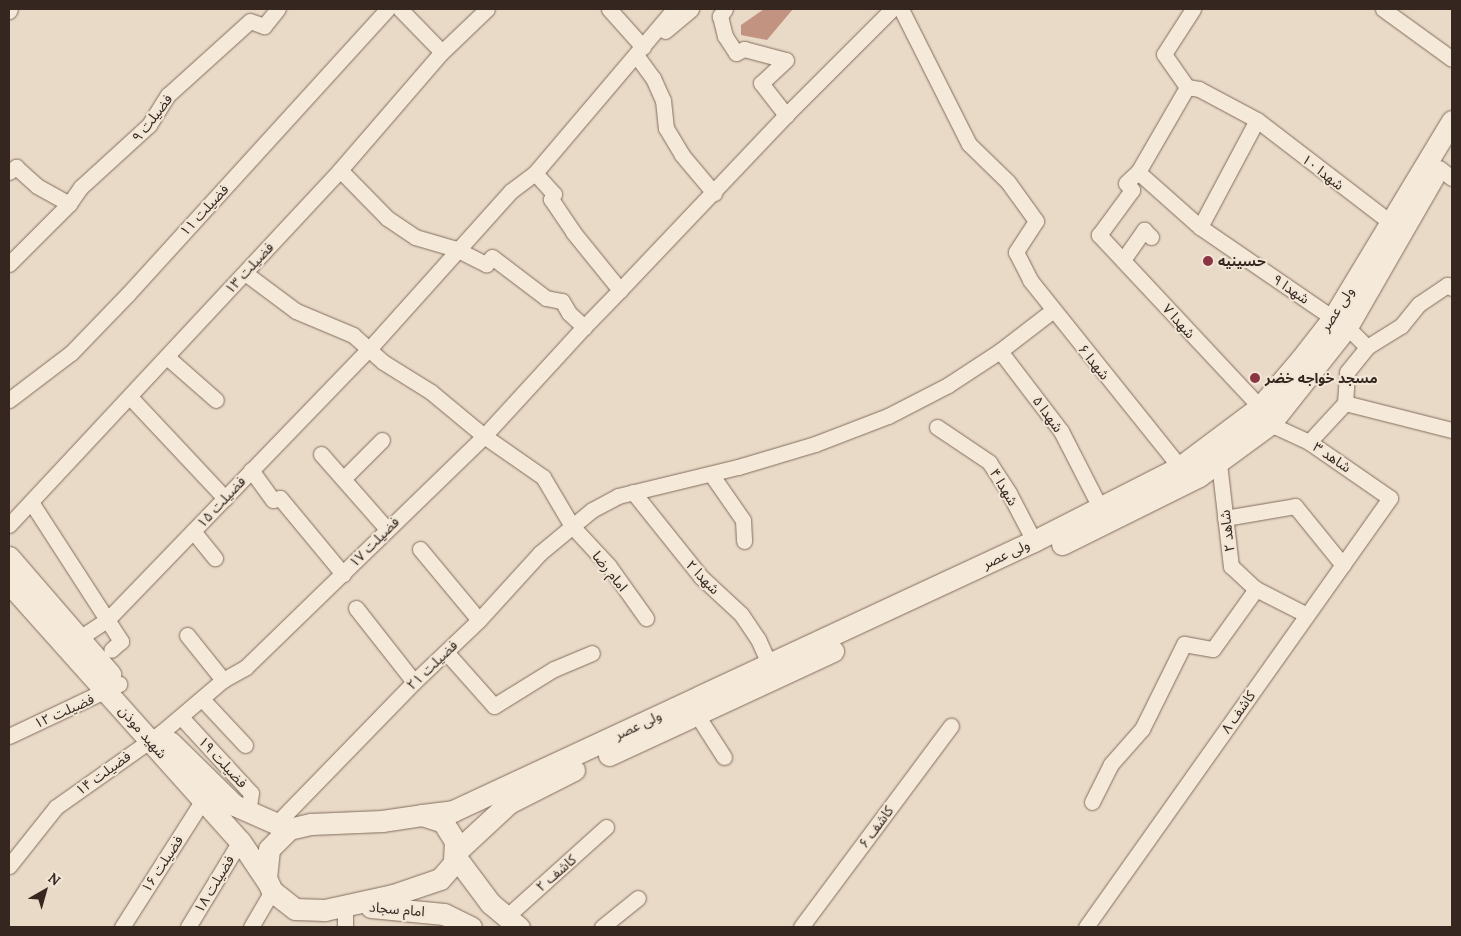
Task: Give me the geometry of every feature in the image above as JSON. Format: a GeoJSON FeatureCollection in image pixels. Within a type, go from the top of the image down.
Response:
{"type":"FeatureCollection","features":[{"type":"Feature","properties":{"kind":"main road","name":"ولی عصر"},"geometry":{"type":"LineString","coordinates":[[283,826],[382,820],[453,811],[1158,499],[1219,463],[1265,415],[1340,322],[1396,226],[1452,121]]}},
{"type":"Feature","properties":{"kind":"main road","name":"ولی عصر"},"geometry":{"type":"LineString","coordinates":[[1396,226],[1446,173],[1452,147]]}},
{"type":"Feature","properties":{"kind":"main road","name":"ولی عصر"},"geometry":{"type":"LineString","coordinates":[[348,906],[440,879],[448,872],[456,854],[479,828],[509,803],[696,715],[773,671],[1101,509],[1180,467],[1265,415]]}},
{"type":"Feature","properties":{"kind":"main road","name":"شهید موذن"},"geometry":{"type":"LineString","coordinates":[[9,558],[72,643]]}},
{"type":"Feature","properties":{"kind":"main road","name":"شهید موذن"},"geometry":{"type":"LineString","coordinates":[[9,583],[72,643],[155,736],[203,800],[240,841],[271,889],[295,909],[326,910],[348,906]]}},
{"type":"Feature","properties":{"kind":"main road","name":"شهید موذن"},"geometry":{"type":"LineString","coordinates":[[155,736],[234,805],[283,826]]}},
{"type":"Feature","properties":{"kind":"main road"},"geometry":{"type":"LineString","coordinates":[[422,815],[443,822],[455,841],[456,854],[473,881],[512,922]]}},
{"type":"Feature","properties":{"kind":"main road"},"geometry":{"type":"LineString","coordinates":[[271,889],[265,863],[269,849],[283,826]]}},
{"type":"Feature","properties":{"kind":"main road"},"geometry":{"type":"LineString","coordinates":[[473,881],[473,845],[479,828]]}},
{"type":"Feature","properties":{"kind":"main road","name":"امام سجاد"},"geometry":{"type":"LineString","coordinates":[[348,906],[431,911],[444,914],[468,927]]}},
{"type":"Feature","properties":{"kind":"street","name":"فضیلت ۹"},"geometry":{"type":"LineString","coordinates":[[9,264],[68,204],[92,176],[150,125],[168,95],[250,21],[264,26],[278,9]]}},
{"type":"Feature","properties":{"kind":"street","name":"فضیلت ۱۱"},"geometry":{"type":"LineString","coordinates":[[9,400],[71,353],[128,294],[387,9]]}},
{"type":"Feature","properties":{"kind":"street"},"geometry":{"type":"LineString","coordinates":[[400,9],[442,52]]}},
{"type":"Feature","properties":{"kind":"street","name":"فضیلت ۱۳"},"geometry":{"type":"LineString","coordinates":[[9,525],[167,358],[340,170],[442,52],[487,9]]}},
{"type":"Feature","properties":{"kind":"street"},"geometry":{"type":"LineString","coordinates":[[609,9],[653,78],[663,100],[666,128],[682,154],[714,192]]}},
{"type":"Feature","properties":{"kind":"street"},"geometry":{"type":"LineString","coordinates":[[637,54],[674,9]]}},
{"type":"Feature","properties":{"kind":"street"},"geometry":{"type":"LineString","coordinates":[[637,54],[691,9]]}},
{"type":"Feature","properties":{"kind":"street"},"geometry":{"type":"LineString","coordinates":[[725,9],[720,16],[725,36],[736,53],[744,50],[786,60],[761,83],[786,115]]}},
{"type":"Feature","properties":{"kind":"street","name":"فضیلت ۱۷"},"geometry":{"type":"LineString","coordinates":[[155,736],[181,717],[223,680],[246,667],[386,529],[484,436],[584,327],[786,115],[892,9]]}},
{"type":"Feature","properties":{"kind":"street","name":"شهدا ۶"},"geometry":{"type":"LineString","coordinates":[[901,9],[969,144],[1008,182],[1036,221],[1016,252],[1030,280],[1052,311],[1180,467]]}},
{"type":"Feature","properties":{"kind":"street"},"geometry":{"type":"LineString","coordinates":[[1138,172],[1193,88],[1164,54],[1193,9]]}},
{"type":"Feature","properties":{"kind":"street"},"geometry":{"type":"LineString","coordinates":[[1383,9],[1452,59]]}},
{"type":"Feature","properties":{"kind":"street","name":"فضیلت ۱۵"},"geometry":{"type":"LineString","coordinates":[[72,643],[108,619],[370,348],[456,249],[511,191],[534,173],[637,54]]}},
{"type":"Feature","properties":{"kind":"street","name":"شهدا ۱۰"},"geometry":{"type":"LineString","coordinates":[[1193,88],[1257,120],[1396,226]]}},
{"type":"Feature","properties":{"kind":"street"},"geometry":{"type":"LineString","coordinates":[[1200,227],[1257,120]]}},
{"type":"Feature","properties":{"kind":"street"},"geometry":{"type":"LineString","coordinates":[[9,172],[16,167],[37,186],[68,204]]}},
{"type":"Feature","properties":{"kind":"street"},"geometry":{"type":"LineString","coordinates":[[340,170],[387,218],[415,237],[456,249],[486,264],[492,257],[504,264],[546,298],[562,301],[569,313],[584,327]]}},
{"type":"Feature","properties":{"kind":"street","name":"شهدا ۹"},"geometry":{"type":"LineString","coordinates":[[1138,172],[1200,227],[1340,322],[1367,347]]}},
{"type":"Feature","properties":{"kind":"street","name":"شهدا ۷"},"geometry":{"type":"LineString","coordinates":[[1138,172],[1126,183],[1132,190],[1099,236],[1265,415]]}},
{"type":"Feature","properties":{"kind":"street"},"geometry":{"type":"LineString","coordinates":[[534,173],[554,194],[551,198],[573,232],[620,290]]}},
{"type":"Feature","properties":{"kind":"street"},"geometry":{"type":"LineString","coordinates":[[1123,260],[1144,230],[1151,238]]}},
{"type":"Feature","properties":{"kind":"street","name":"امام رضا"},"geometry":{"type":"LineString","coordinates":[[245,273],[296,311],[353,335],[370,348],[382,362],[431,392],[484,436],[542,477],[572,526],[608,566],[646,618]]}},
{"type":"Feature","properties":{"kind":"street"},"geometry":{"type":"LineString","coordinates":[[1309,442],[1345,403],[1347,372],[1367,347],[1401,326],[1418,304],[1447,285],[1452,288]]}},
{"type":"Feature","properties":{"kind":"street","name":"فضیلت ۲۱"},"geometry":{"type":"LineString","coordinates":[[283,826],[414,682],[479,620],[540,553],[592,510],[618,496],[711,474],[815,444],[888,416],[948,385],[1000,351],[1052,311]]}},
{"type":"Feature","properties":{"kind":"street","name":"شهدا ۵"},"geometry":{"type":"LineString","coordinates":[[1000,351],[1061,431],[1101,509]]}},
{"type":"Feature","properties":{"kind":"street"},"geometry":{"type":"LineString","coordinates":[[167,358],[216,400]]}},
{"type":"Feature","properties":{"kind":"street"},"geometry":{"type":"LineString","coordinates":[[130,397],[225,498]]}},
{"type":"Feature","properties":{"kind":"street"},"geometry":{"type":"LineString","coordinates":[[1345,403],[1452,430]]}},
{"type":"Feature","properties":{"kind":"street","name":"شاهد ۳"},"geometry":{"type":"LineString","coordinates":[[1265,415],[1309,442],[1390,498]]}},
{"type":"Feature","properties":{"kind":"street","name":"شهدا ۴"},"geometry":{"type":"LineString","coordinates":[[937,427],[989,462],[1009,493],[1034,541]]}},
{"type":"Feature","properties":{"kind":"street"},"geometry":{"type":"LineString","coordinates":[[343,479],[382,440]]}},
{"type":"Feature","properties":{"kind":"street"},"geometry":{"type":"LineString","coordinates":[[321,454],[386,529]]}},
{"type":"Feature","properties":{"kind":"street","name":"شاهد ۲"},"geometry":{"type":"LineString","coordinates":[[1219,463],[1231,566],[1256,589],[1307,615]]}},
{"type":"Feature","properties":{"kind":"street"},"geometry":{"type":"LineString","coordinates":[[251,470],[273,500],[280,498],[342,574]]}},
{"type":"Feature","properties":{"kind":"street"},"geometry":{"type":"LineString","coordinates":[[711,474],[743,520],[744,541]]}},
{"type":"Feature","properties":{"kind":"street","name":"شهدا ۲"},"geometry":{"type":"LineString","coordinates":[[633,492],[701,577],[741,614],[758,639],[773,671]]}},
{"type":"Feature","properties":{"kind":"street","name":"کاشف ۸"},"geometry":{"type":"LineString","coordinates":[[1086,927],[1390,498]]}},
{"type":"Feature","properties":{"kind":"street"},"geometry":{"type":"LineString","coordinates":[[30,502],[121,641],[111,650]]}},
{"type":"Feature","properties":{"kind":"street"},"geometry":{"type":"LineString","coordinates":[[1225,518],[1295,506],[1343,565]]}},
{"type":"Feature","properties":{"kind":"street"},"geometry":{"type":"LineString","coordinates":[[193,531],[215,558]]}},
{"type":"Feature","properties":{"kind":"street"},"geometry":{"type":"LineString","coordinates":[[420,549],[479,620]]}},
{"type":"Feature","properties":{"kind":"street"},"geometry":{"type":"LineString","coordinates":[[1092,802],[1111,764],[1142,729],[1184,644],[1213,649],[1256,589]]}},
{"type":"Feature","properties":{"kind":"street"},"geometry":{"type":"LineString","coordinates":[[356,608],[414,682]]}},
{"type":"Feature","properties":{"kind":"street"},"geometry":{"type":"LineString","coordinates":[[187,635],[223,680]]}},
{"type":"Feature","properties":{"kind":"street"},"geometry":{"type":"LineString","coordinates":[[446,652],[494,706],[554,669],[592,653]]}},
{"type":"Feature","properties":{"kind":"street","name":"فضیلت ۱۲"},"geometry":{"type":"LineString","coordinates":[[9,736],[113,688]]}},
{"type":"Feature","properties":{"kind":"street"},"geometry":{"type":"LineString","coordinates":[[202,699],[245,745]]}},
{"type":"Feature","properties":{"kind":"street"},"geometry":{"type":"LineString","coordinates":[[696,715],[724,757]]}},
{"type":"Feature","properties":{"kind":"street","name":"فضیلت ۱۹"},"geometry":{"type":"LineString","coordinates":[[181,717],[251,793],[248,812]]}},
{"type":"Feature","properties":{"kind":"street","name":"کاشف ۶"},"geometry":{"type":"LineString","coordinates":[[801,927],[951,726]]}},
{"type":"Feature","properties":{"kind":"street","name":"فضیلت ۱۴"},"geometry":{"type":"LineString","coordinates":[[9,866],[56,807],[155,736]]}},
{"type":"Feature","properties":{"kind":"street","name":"فضیلت ۱۶"},"geometry":{"type":"LineString","coordinates":[[122,927],[203,800]]}},
{"type":"Feature","properties":{"kind":"street","name":"کاشف ۲"},"geometry":{"type":"LineString","coordinates":[[512,922],[606,827]]}},
{"type":"Feature","properties":{"kind":"street","name":"فضیلت ۱۸"},"geometry":{"type":"LineString","coordinates":[[188,927],[240,841]]}},
{"type":"Feature","properties":{"kind":"street"},"geometry":{"type":"LineString","coordinates":[[251,927],[271,889]]}},
{"type":"Feature","properties":{"kind":"street"},"geometry":{"type":"LineString","coordinates":[[602,927],[638,898]]}},
{"type":"Feature","properties":{"kind":"street"},"geometry":{"type":"LineString","coordinates":[[345,927],[348,906]]}},
{"type":"Feature","properties":{"kind":"building"},"geometry":{"type":"Polygon","coordinates":[[[764,9],[793,9],[767,40],[741,35],[741,25],[764,9]]]}},
{"type":"Feature","properties":{"kind":"place","name":"حسینیه"},"geometry":{"type":"Point","coordinates":[1208,261]}},
{"type":"Feature","properties":{"kind":"place","name":"مسجد خواجه خضر"},"geometry":{"type":"Point","coordinates":[1255,378]}}]}
